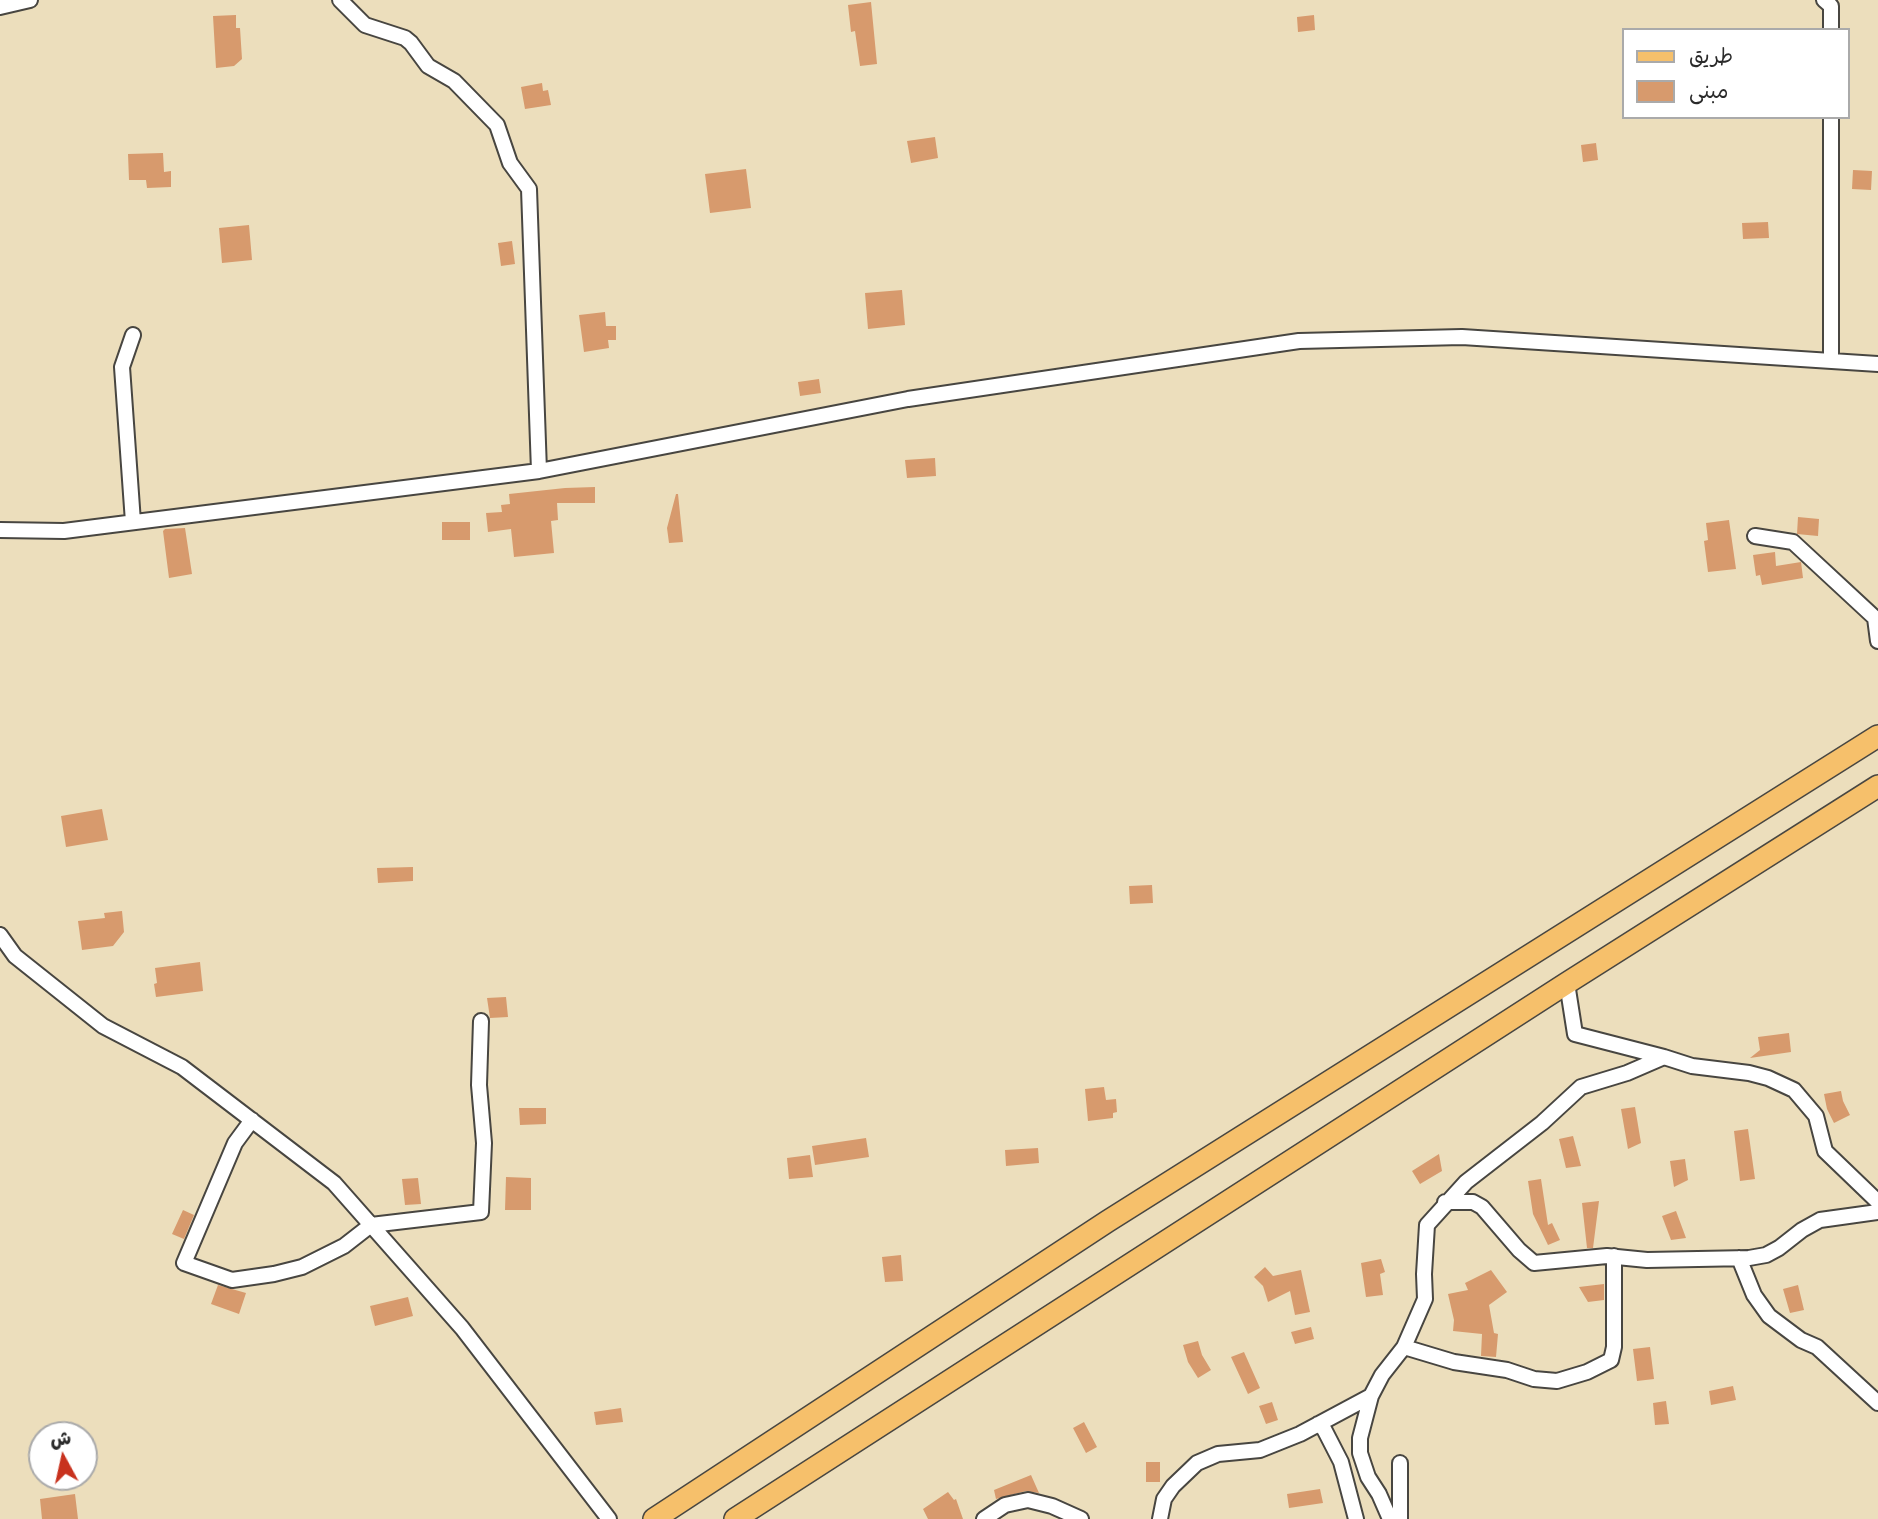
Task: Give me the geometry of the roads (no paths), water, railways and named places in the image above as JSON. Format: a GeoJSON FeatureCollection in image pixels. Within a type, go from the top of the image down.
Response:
{"type":"FeatureCollection","features":[{"type":"Feature","properties":{"kind":"main road"},"geometry":{"type":"LineString","coordinates":[[654,1519],[1108,1221],[1878,736]]}},
{"type":"Feature","properties":{"kind":"main road"},"geometry":{"type":"LineString","coordinates":[[741,1518],[1567,983],[1878,786]]}},
{"type":"Feature","properties":{"kind":"street"},"geometry":{"type":"LineString","coordinates":[[0,7],[30,0]]}},
{"type":"Feature","properties":{"kind":"street"},"geometry":{"type":"LineString","coordinates":[[340,0],[365,25],[405,38],[428,66],[454,81],[497,125],[510,163],[529,189],[539,471]]}},
{"type":"Feature","properties":{"kind":"street"},"geometry":{"type":"LineString","coordinates":[[1824,0],[1830,6],[1831,28]]}},
{"type":"Feature","properties":{"kind":"street"},"geometry":{"type":"LineString","coordinates":[[1831,119],[1831,360]]}},
{"type":"Feature","properties":{"kind":"street"},"geometry":{"type":"LineString","coordinates":[[133,335],[122,367],[133,522]]}},
{"type":"Feature","properties":{"kind":"street"},"geometry":{"type":"LineString","coordinates":[[0,530],[64,531],[539,471],[908,399],[1299,341],[1462,337],[1878,364]]}},
{"type":"Feature","properties":{"kind":"street"},"geometry":{"type":"LineString","coordinates":[[1755,536],[1793,542],[1875,618],[1878,641]]}},
{"type":"Feature","properties":{"kind":"street"},"geometry":{"type":"LineString","coordinates":[[0,935],[15,957],[103,1026],[182,1067],[334,1183],[462,1328],[609,1519]]}},
{"type":"Feature","properties":{"kind":"street"},"geometry":{"type":"LineString","coordinates":[[1567,983],[1575,1034],[1692,1066],[1749,1073],[1794,1090],[1816,1116],[1825,1151],[1878,1202]]}},
{"type":"Feature","properties":{"kind":"street"},"geometry":{"type":"LineString","coordinates":[[252,1120],[235,1143],[184,1263],[232,1280],[274,1274],[302,1267],[344,1246],[371,1225],[481,1212],[484,1143],[479,1085],[481,1021]]}},
{"type":"Feature","properties":{"kind":"street"},"geometry":{"type":"LineString","coordinates":[[1390,1519],[1368,1477],[1360,1453],[1360,1438],[1371,1396],[1382,1375],[1404,1346],[1425,1300],[1427,1225],[1445,1202],[1466,1182],[1565,1104],[1581,1087],[1627,1073],[1664,1057]]}},
{"type":"Feature","properties":{"kind":"street"},"geometry":{"type":"LineString","coordinates":[[1445,1202],[1473,1202],[1482,1207],[1518,1250],[1534,1263],[1580,1257],[1614,1256],[1647,1260],[1766,1255],[1820,1220],[1878,1212]]}},
{"type":"Feature","properties":{"kind":"street"},"geometry":{"type":"LineString","coordinates":[[1404,1346],[1454,1362],[1507,1370],[1534,1379],[1557,1381],[1587,1371],[1611,1360],[1616,1332],[1614,1256]]}},
{"type":"Feature","properties":{"kind":"street"},"geometry":{"type":"LineString","coordinates":[[1739,1258],[1754,1295],[1769,1316],[1801,1340],[1817,1347],[1878,1404]]}},
{"type":"Feature","properties":{"kind":"street"},"geometry":{"type":"LineString","coordinates":[[1160,1519],[1164,1499],[1173,1486],[1197,1463],[1218,1454],[1260,1450],[1300,1434],[1371,1396]]}},
{"type":"Feature","properties":{"kind":"street"},"geometry":{"type":"LineString","coordinates":[[1318,1424],[1324,1429],[1341,1462],[1356,1519]]}},
{"type":"Feature","properties":{"kind":"street"},"geometry":{"type":"LineString","coordinates":[[1400,1463],[1400,1519]]}},
{"type":"Feature","properties":{"kind":"street"},"geometry":{"type":"LineString","coordinates":[[984,1519],[1005,1505],[1028,1500],[1052,1506],[1081,1519]]}}]}
